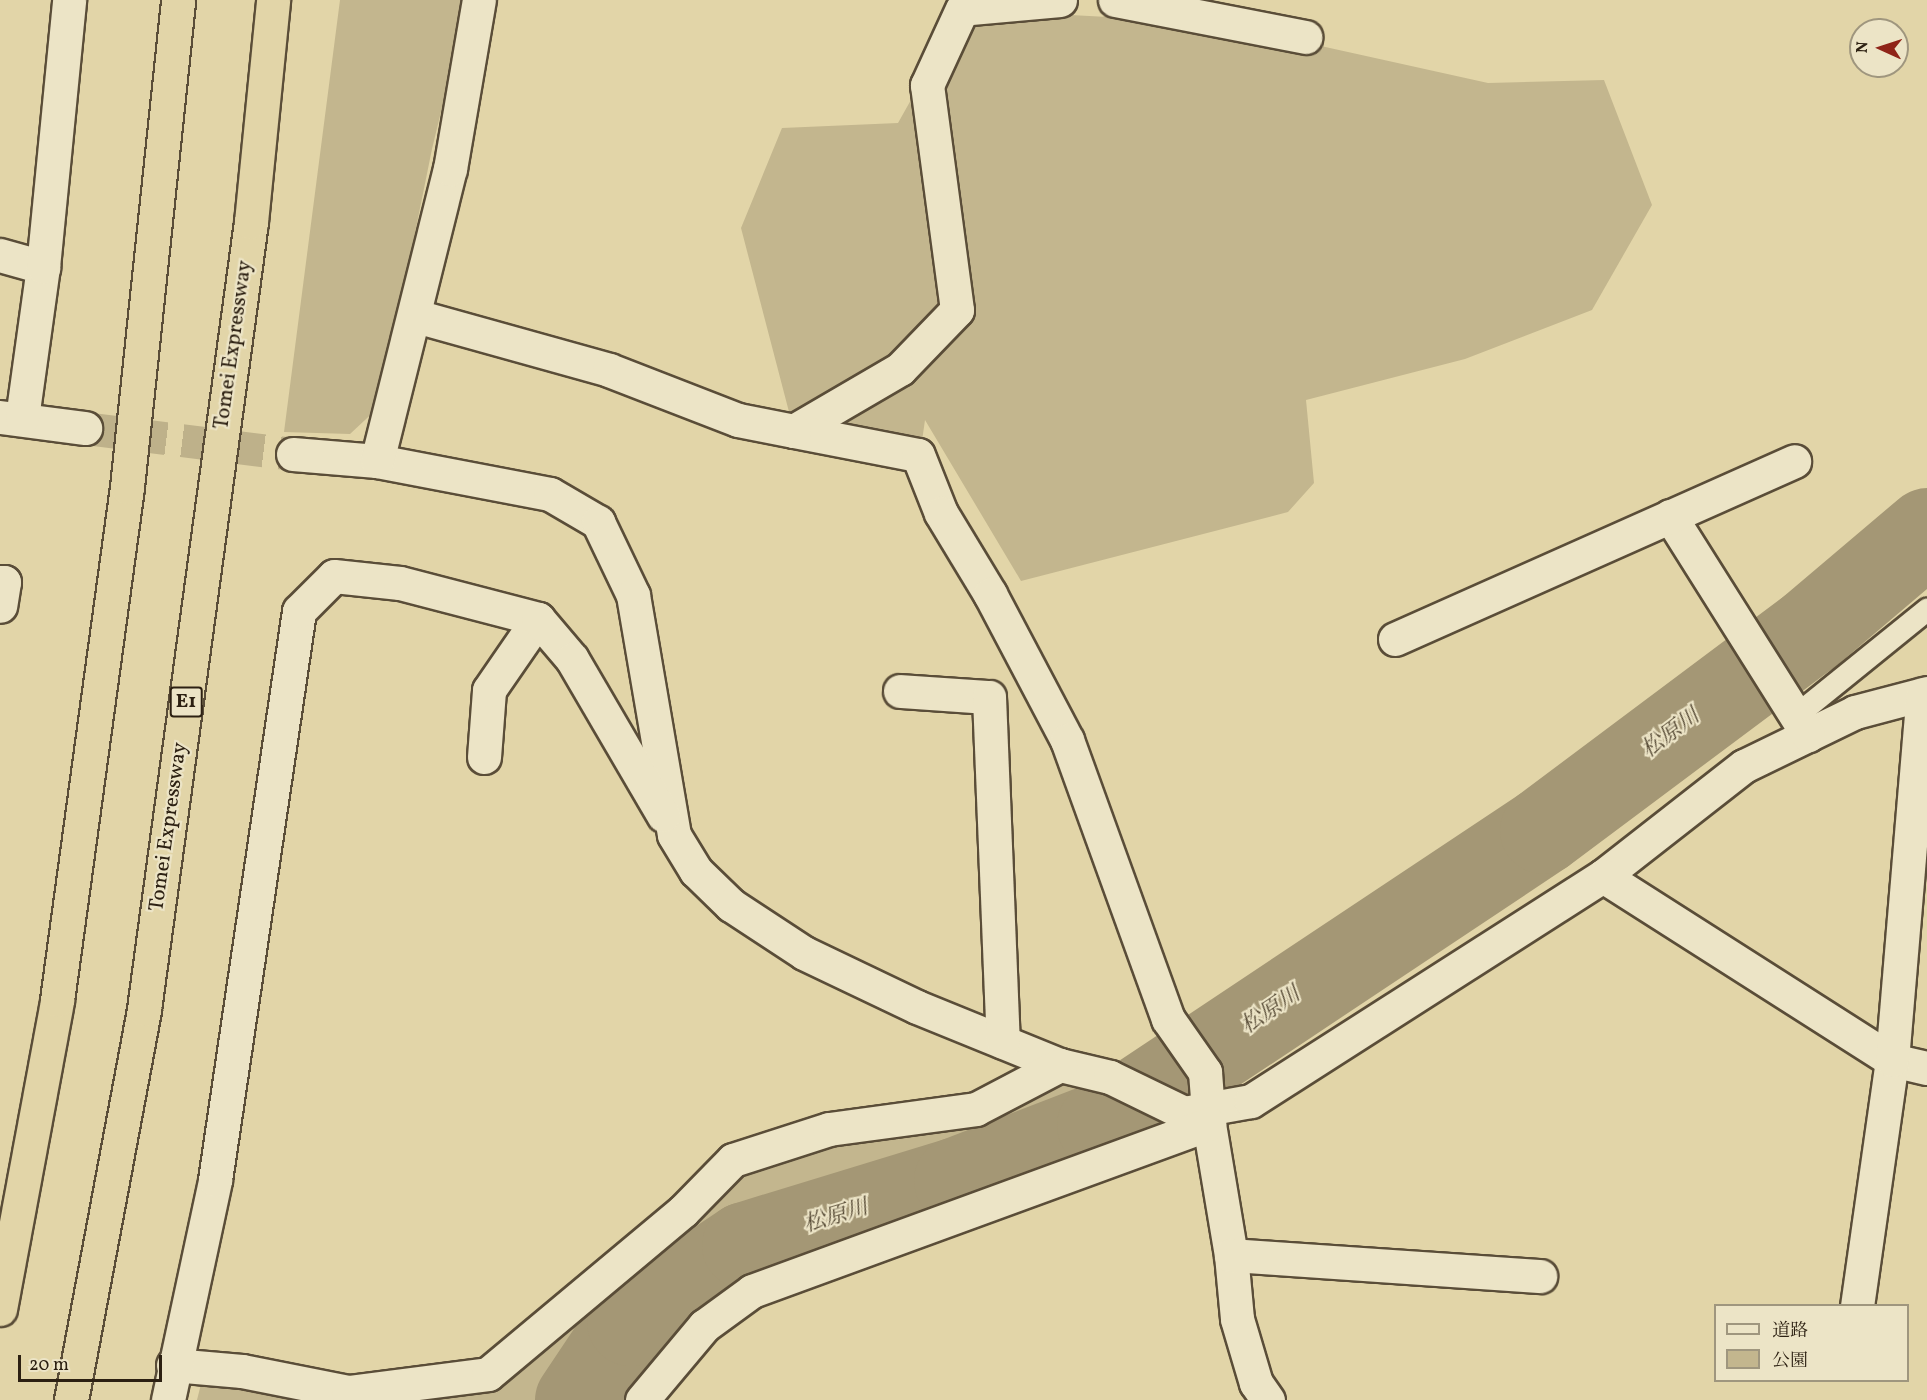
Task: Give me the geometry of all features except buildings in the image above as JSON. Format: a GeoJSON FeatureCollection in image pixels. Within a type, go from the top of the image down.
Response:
{"type":"FeatureCollection","features":[{"type":"Feature","properties":{"kind":"highway"},"geometry":{"type":"LineString","coordinates":[[0,1309],[57,1000],[121,534],[178,0]]}},
{"type":"Feature","properties":{"kind":"highway","name":"Tomei Expressway"},"geometry":{"type":"LineString","coordinates":[[71,1400],[144,1009],[251,222],[273,0]]}},
{"type":"Feature","properties":{"kind":"street"},"geometry":{"type":"LineString","coordinates":[[69,0],[43,267],[11,417],[85,428]]}},
{"type":"Feature","properties":{"kind":"street"},"geometry":{"type":"LineString","coordinates":[[377,460],[416,316],[450,169],[479,0]]}},
{"type":"Feature","properties":{"kind":"street"},"geometry":{"type":"LineString","coordinates":[[794,430],[900,369],[957,310],[927,85],[962,9],[1060,0]]}},
{"type":"Feature","properties":{"kind":"street"},"geometry":{"type":"LineString","coordinates":[[1115,0],[1305,37]]}},
{"type":"Feature","properties":{"kind":"street"},"geometry":{"type":"LineString","coordinates":[[0,255],[43,267]]}},
{"type":"Feature","properties":{"kind":"street"},"geometry":{"type":"LineString","coordinates":[[416,316],[609,370],[738,420],[918,455],[941,513],[990,594],[1067,740],[1168,1019],[1205,1072],[1201,1116],[1231,1255],[1238,1319],[1256,1383],[1268,1400]]}},
{"type":"Feature","properties":{"kind":"street"},"geometry":{"type":"LineString","coordinates":[[293,454],[377,460],[550,494],[598,522],[633,595],[674,835]]}},
{"type":"Feature","properties":{"kind":"street"},"geometry":{"type":"LineString","coordinates":[[1395,639],[1794,461]]}},
{"type":"Feature","properties":{"kind":"street"},"geometry":{"type":"LineString","coordinates":[[1670,516],[1797,717]]}},
{"type":"Feature","properties":{"kind":"street"},"geometry":{"type":"LineString","coordinates":[[168,1400],[173,1365],[214,1180],[299,610],[334,576],[400,583],[538,619],[573,659],[696,871],[730,905],[804,953],[1003,1042],[1060,1065],[1110,1077],[1201,1116]]}},
{"type":"Feature","properties":{"kind":"street"},"geometry":{"type":"LineString","coordinates":[[0,582],[4,582],[0,606]]}},
{"type":"Feature","properties":{"kind":"street"},"geometry":{"type":"LineString","coordinates":[[484,757],[489,690],[538,619]]}},
{"type":"Feature","properties":{"kind":"street"},"geometry":{"type":"LineString","coordinates":[[900,691],[989,696],[1003,1042]]}},
{"type":"Feature","properties":{"kind":"street"},"geometry":{"type":"LineString","coordinates":[[642,1400],[704,1326],[752,1291],[1201,1116],[1251,1101],[1603,876],[1744,766],[1797,717],[1855,712],[1925,693],[1892,1060],[1857,1304]]}},
{"type":"Feature","properties":{"kind":"street"},"geometry":{"type":"LineString","coordinates":[[1603,876],[1892,1060],[1927,1068]]}},
{"type":"Feature","properties":{"kind":"street"},"geometry":{"type":"LineString","coordinates":[[173,1365],[242,1371],[348,1392],[488,1374],[683,1211],[733,1160],[829,1130],[976,1109],[1060,1065]]}},
{"type":"Feature","properties":{"kind":"street"},"geometry":{"type":"LineString","coordinates":[[1231,1255],[1540,1276]]}},
{"type":"Feature","properties":{"kind":"lane"},"geometry":{"type":"LineString","coordinates":[[1797,717],[1927,610]]}},
{"type":"Feature","properties":{"kind":"green space"},"geometry":{"type":"Polygon","coordinates":[[[340,0],[468,0],[432,149],[380,406],[350,434],[284,432],[340,0]]]}},
{"type":"Feature","properties":{"kind":"green space"},"geometry":{"type":"Polygon","coordinates":[[[962,9],[1217,23],[1488,83],[1604,80],[1652,205],[1592,310],[1465,359],[1306,400],[1314,483],[1288,512],[1021,581],[925,420],[922,441],[794,431],[741,228],[782,128],[898,123],[962,9]]]}},
{"type":"Feature","properties":{"kind":"green space"},"geometry":{"type":"Polygon","coordinates":[[[1067,1067],[1168,1130],[765,1276],[649,1400],[197,1400],[202,1380],[439,1393],[744,1156],[1067,1067]]]}},
{"type":"Feature","properties":{"kind":"waterway","name":"松原川"},"geometry":{"type":"LineString","coordinates":[[578,1400],[630,1322],[745,1245],[957,1180],[1100,1125],[1543,830],[1808,632],[1927,531]]}},
{"type":"Feature","properties":{"kind":"tunnel"},"geometry":{"type":"LineString","coordinates":[[85,428],[293,454]]}}]}
